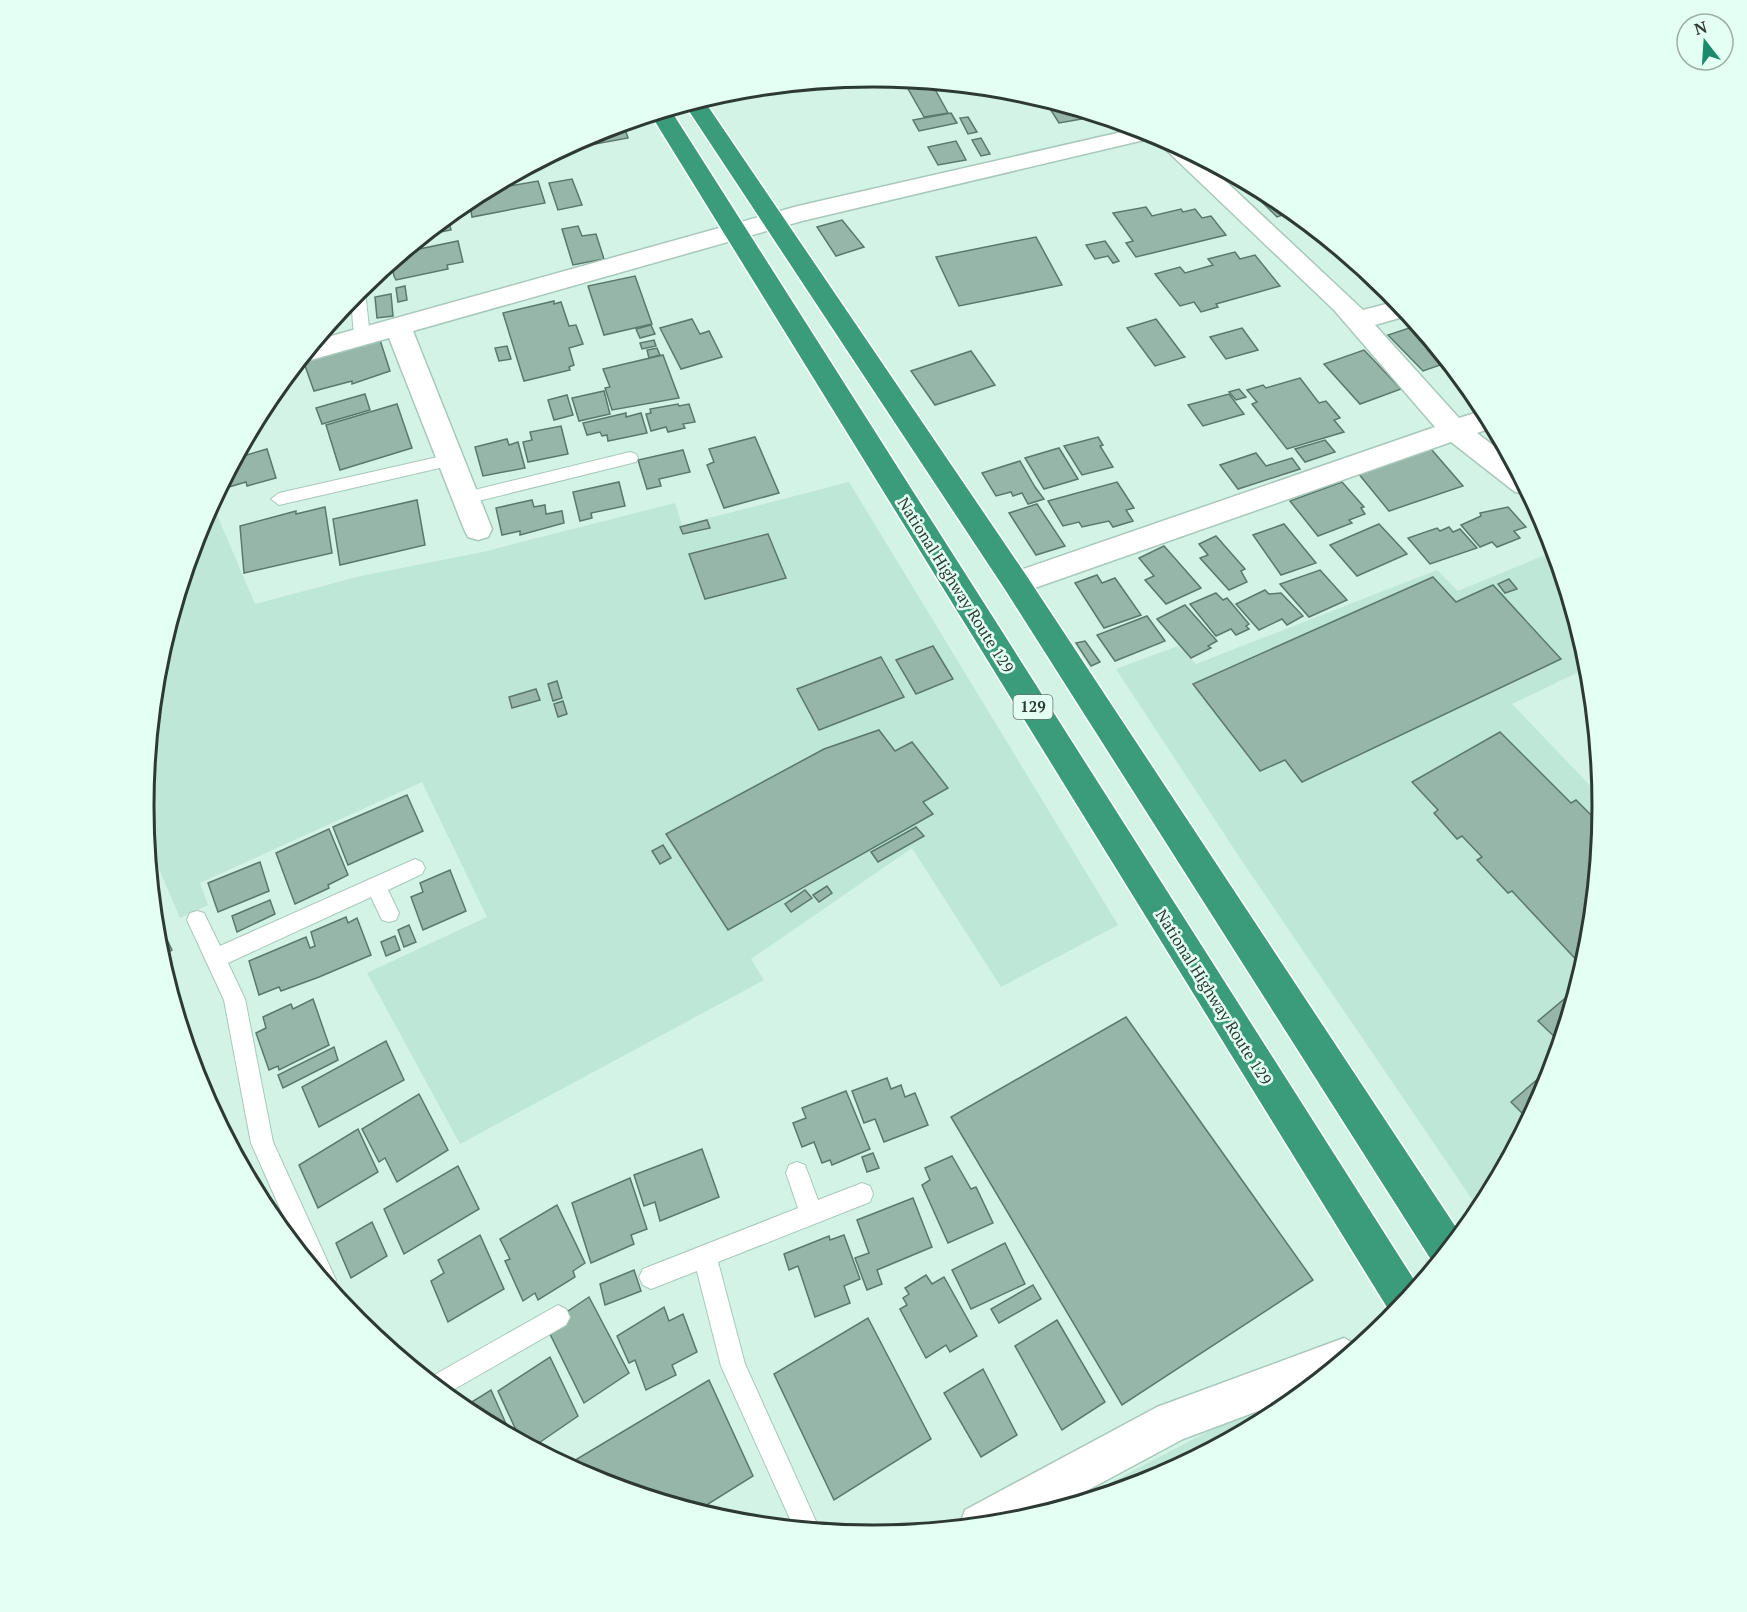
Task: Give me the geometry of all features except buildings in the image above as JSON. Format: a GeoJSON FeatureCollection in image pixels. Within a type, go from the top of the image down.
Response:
{"type":"FeatureCollection","features":[{"type":"Feature","properties":{"kind":"highway"},"geometry":{"type":"LineString","coordinates":[[698,109],[772,222],[1016,583],[1444,1244]]}},
{"type":"Feature","properties":{"kind":"highway","name":"National Highway Route 129"},"geometry":{"type":"LineString","coordinates":[[665,118],[1401,1294]]}},
{"type":"Feature","properties":{"kind":"street"},"geometry":{"type":"LineString","coordinates":[[319,349],[772,222],[1134,136]]}},
{"type":"Feature","properties":{"kind":"street"},"geometry":{"type":"LineString","coordinates":[[1190,160],[1350,312],[1431,407],[1455,430],[1510,473]]}},
{"type":"Feature","properties":{"kind":"street"},"geometry":{"type":"LineString","coordinates":[[1350,312],[1380,296]]}},
{"type":"Feature","properties":{"kind":"street"},"geometry":{"type":"LineString","coordinates":[[1350,312],[1392,309]]}},
{"type":"Feature","properties":{"kind":"street"},"geometry":{"type":"LineString","coordinates":[[398,327],[478,529]]}},
{"type":"Feature","properties":{"kind":"street"},"geometry":{"type":"LineString","coordinates":[[1016,583],[1480,421]]}},
{"type":"Feature","properties":{"kind":"street"},"geometry":{"type":"LineString","coordinates":[[1002,1513],[1172,1422],[1323,1367]]}},
{"type":"Feature","properties":{"kind":"lane"},"geometry":{"type":"LineString","coordinates":[[359,304],[362,337]]}},
{"type":"Feature","properties":{"kind":"lane"},"geometry":{"type":"LineString","coordinates":[[466,498],[560,483],[630,458]]}},
{"type":"Feature","properties":{"kind":"lane"},"geometry":{"type":"LineString","coordinates":[[279,499],[451,460]]}},
{"type":"Feature","properties":{"kind":"lane"},"geometry":{"type":"LineString","coordinates":[[214,959],[415,868]]}},
{"type":"Feature","properties":{"kind":"lane"},"geometry":{"type":"LineString","coordinates":[[376,886],[389,913]]}},
{"type":"Feature","properties":{"kind":"lane"},"geometry":{"type":"LineString","coordinates":[[197,920],[234,999],[261,1143],[313,1256]]}},
{"type":"Feature","properties":{"kind":"lane"},"geometry":{"type":"LineString","coordinates":[[797,1173],[812,1214]]}},
{"type":"Feature","properties":{"kind":"lane"},"geometry":{"type":"LineString","coordinates":[[651,1277],[861,1194]]}},
{"type":"Feature","properties":{"kind":"lane"},"geometry":{"type":"LineString","coordinates":[[705,1257],[733,1366],[804,1521]]}},
{"type":"Feature","properties":{"kind":"lane"},"geometry":{"type":"LineString","coordinates":[[444,1382],[558,1317]]}},
{"type":"Feature","properties":{"kind":"shaded area"},"geometry":{"type":"Polygon","coordinates":[[[849,482],[1118,925],[1001,987],[912,848],[751,959],[764,980],[460,1144],[367,973],[487,917],[422,782],[200,883],[208,905],[180,918],[157,864],[154,806],[156,759],[168,666],[193,575],[217,514],[255,604],[361,576],[483,552],[675,503],[682,525],[849,482]]]}},
{"type":"Feature","properties":{"kind":"shaded area"},"geometry":{"type":"Polygon","coordinates":[[[1547,554],[1568,620],[1580,671],[1512,704],[1592,787],[1591,853],[1586,900],[1579,946],[1568,992],[1538,1081],[1496,1166],[1473,1201],[1242,861],[1116,669],[1178,646],[1196,664],[1437,570],[1458,591],[1547,554]]]}},
{"type":"Feature","properties":{"kind":"shaded area"},"geometry":{"type":"Polygon","coordinates":[[[1275,1402],[1192,1451],[1098,1489],[1247,1411],[1275,1402]]]}}]}
